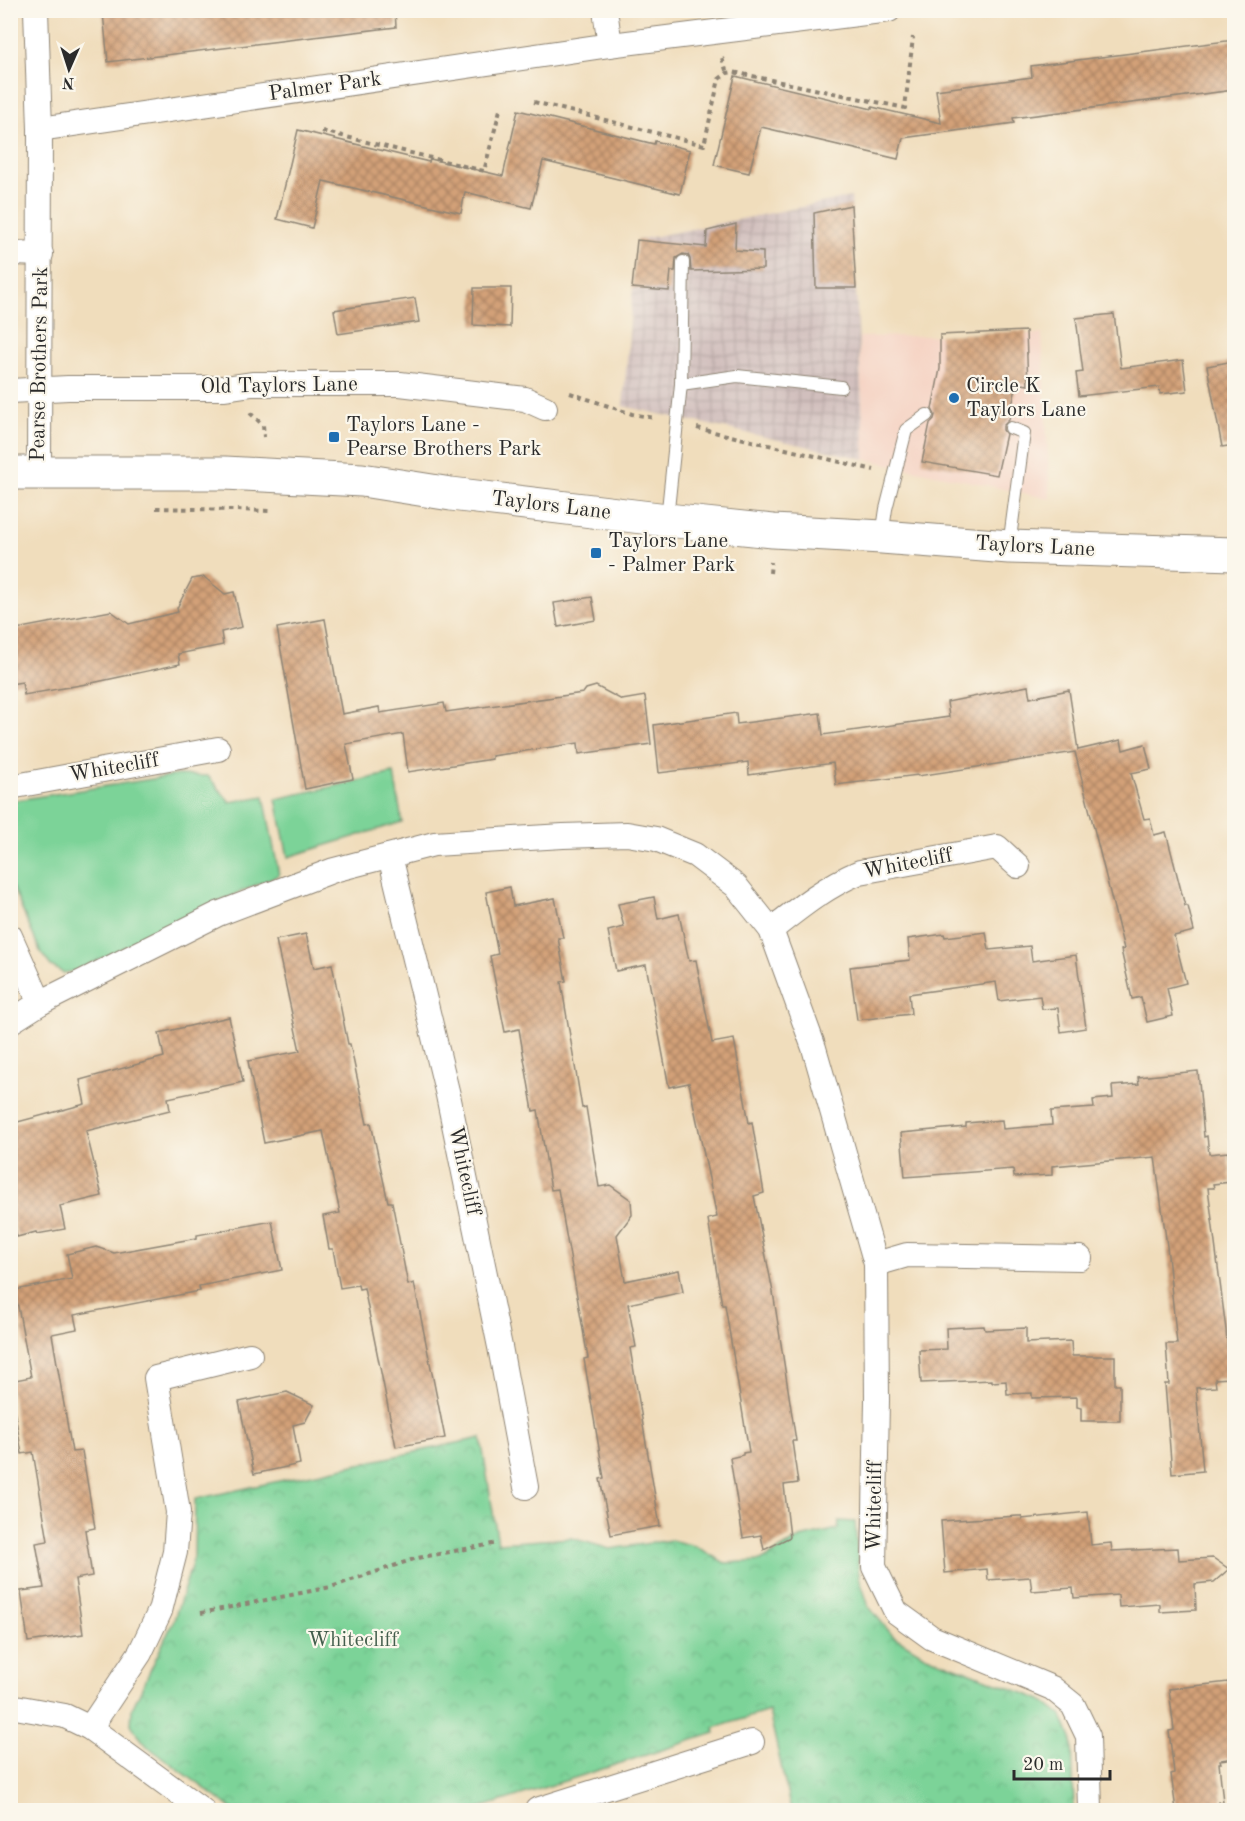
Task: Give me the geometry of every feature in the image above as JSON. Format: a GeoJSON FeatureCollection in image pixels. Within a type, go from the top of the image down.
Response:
{"type":"FeatureCollection","features":[{"type":"Feature","properties":{"kind":"main road","name":"Taylors Lane"},"geometry":{"type":"LineString","coordinates":[[25,473],[225,473],[362,480],[451,494],[773,531],[1009,547],[1234,554]]}},
{"type":"Feature","properties":{"kind":"street","name":"Pearse Brothers Park"},"geometry":{"type":"LineString","coordinates":[[25,473],[40,390],[38,366],[41,254],[40,129],[36,10]]}},
{"type":"Feature","properties":{"kind":"street"},"geometry":{"type":"LineString","coordinates":[[605,10],[610,45]]}},
{"type":"Feature","properties":{"kind":"street","name":"Palmer Park"},"geometry":{"type":"LineString","coordinates":[[40,129],[610,45],[889,10]]}},
{"type":"Feature","properties":{"kind":"street","name":"Pearse Brothers Park"},"geometry":{"type":"LineString","coordinates":[[10,255],[13,253],[41,254]]}},
{"type":"Feature","properties":{"kind":"street","name":"Old Taylors Lane"},"geometry":{"type":"LineString","coordinates":[[10,392],[68,388],[225,388],[252,384],[400,384],[525,399],[545,408]]}},
{"type":"Feature","properties":{"kind":"street","name":"Whitecliff"},"geometry":{"type":"LineString","coordinates":[[10,787],[218,750]]}},
{"type":"Feature","properties":{"kind":"street","name":"Whitecliff"},"geometry":{"type":"LineString","coordinates":[[10,1022],[40,1003],[218,914],[334,870],[434,844],[627,834],[656,839],[694,855],[736,886],[771,930],[814,1048],[876,1264],[877,1400],[874,1567],[896,1612],[932,1638],[1052,1688],[1073,1705],[1088,1736],[1090,1810]]}},
{"type":"Feature","properties":{"kind":"street","name":"Whitecliff"},"geometry":{"type":"LineString","coordinates":[[771,930],[823,891],[860,872],[997,847],[1018,866]]}},
{"type":"Feature","properties":{"kind":"street","name":"Whitecliff"},"geometry":{"type":"LineString","coordinates":[[390,856],[448,1095],[500,1347],[526,1487]]}},
{"type":"Feature","properties":{"kind":"street"},"geometry":{"type":"LineString","coordinates":[[10,936],[40,1003]]}},
{"type":"Feature","properties":{"kind":"street"},"geometry":{"type":"LineString","coordinates":[[876,1264],[907,1255],[1080,1258]]}},
{"type":"Feature","properties":{"kind":"street"},"geometry":{"type":"LineString","coordinates":[[90,1728],[140,1653],[160,1611],[175,1552],[178,1512],[156,1378],[249,1354]]}},
{"type":"Feature","properties":{"kind":"street"},"geometry":{"type":"LineString","coordinates":[[10,1706],[65,1716],[90,1728],[202,1810]]}},
{"type":"Feature","properties":{"kind":"street"},"geometry":{"type":"LineString","coordinates":[[537,1810],[752,1742]]}},
{"type":"Feature","properties":{"kind":"lane"},"geometry":{"type":"LineString","coordinates":[[667,520],[681,384],[683,262]]}},
{"type":"Feature","properties":{"kind":"lane"},"geometry":{"type":"LineString","coordinates":[[681,384],[738,376],[841,387]]}},
{"type":"Feature","properties":{"kind":"lane"},"geometry":{"type":"LineString","coordinates":[[882,537],[886,509],[906,430],[927,415]]}},
{"type":"Feature","properties":{"kind":"lane"},"geometry":{"type":"LineString","coordinates":[[1009,547],[1024,433],[1011,428]]}},
{"type":"Feature","properties":{"kind":"path"},"geometry":{"type":"LineString","coordinates":[[534,102],[704,145],[719,79],[727,73],[733,72],[905,108],[913,36]]}},
{"type":"Feature","properties":{"kind":"path"},"geometry":{"type":"LineString","coordinates":[[724,65],[727,73]]}},
{"type":"Feature","properties":{"kind":"path"},"geometry":{"type":"LineString","coordinates":[[322,131],[484,171],[501,106]]}},
{"type":"Feature","properties":{"kind":"path"},"geometry":{"type":"LineString","coordinates":[[568,392],[632,414],[895,475]]}},
{"type":"Feature","properties":{"kind":"path"},"geometry":{"type":"LineString","coordinates":[[248,412],[263,425],[264,437]]}},
{"type":"Feature","properties":{"kind":"path"},"geometry":{"type":"LineString","coordinates":[[201,1613],[331,1587],[417,1558],[498,1543]]}},
{"type":"Feature","properties":{"kind":"shaded area"},"geometry":{"type":"Polygon","coordinates":[[[851,197],[865,459],[623,406],[637,240],[851,197]]]}},
{"type":"Feature","properties":{"kind":"shaded area","name":"Circle K Taylors Lane"},"geometry":{"type":"Polygon","coordinates":[[[1042,334],[1050,499],[865,459],[859,337],[1042,334]]]}},
{"type":"Feature","properties":{"kind":"green space"},"geometry":{"type":"Polygon","coordinates":[[[394,773],[402,822],[288,857],[276,799],[394,773]]]}},
{"type":"Feature","properties":{"kind":"green space"},"geometry":{"type":"Polygon","coordinates":[[[178,775],[208,776],[230,802],[264,796],[279,875],[207,907],[76,971],[63,973],[51,966],[41,953],[11,884],[10,801],[178,775]]]}},
{"type":"Feature","properties":{"kind":"green space","name":"Whitecliff"},"geometry":{"type":"Polygon","coordinates":[[[481,1438],[498,1543],[572,1538],[610,1549],[671,1540],[695,1546],[725,1563],[761,1561],[800,1538],[838,1529],[839,1521],[855,1522],[859,1577],[869,1607],[893,1636],[924,1655],[1042,1700],[1062,1716],[1072,1741],[1074,1810],[791,1810],[769,1711],[714,1728],[715,1733],[474,1810],[234,1810],[147,1746],[131,1726],[132,1709],[174,1620],[194,1557],[195,1499],[481,1438]]]}},
{"type":"Feature","properties":{"kind":"building"},"geometry":{"type":"Polygon","coordinates":[[[128,10],[395,10],[396,27],[108,62],[103,13],[128,10]]]}},
{"type":"Feature","properties":{"kind":"building"},"geometry":{"type":"Polygon","coordinates":[[[1234,40],[1234,90],[1013,118],[1014,123],[903,138],[898,159],[761,127],[749,173],[714,165],[735,76],[941,123],[936,90],[1032,77],[1031,66],[1234,40]]]}},
{"type":"Feature","properties":{"kind":"building"},"geometry":{"type":"Polygon","coordinates":[[[518,110],[654,144],[655,141],[690,150],[680,194],[543,161],[531,208],[465,192],[461,213],[323,181],[312,228],[277,219],[298,130],[429,162],[430,159],[503,176],[518,110]]]}},
{"type":"Feature","properties":{"kind":"building"},"geometry":{"type":"Polygon","coordinates":[[[851,205],[856,288],[816,288],[814,213],[851,205]]]}},
{"type":"Feature","properties":{"kind":"building"},"geometry":{"type":"Polygon","coordinates":[[[736,224],[735,250],[763,252],[763,269],[691,271],[690,259],[688,255],[683,254],[676,258],[675,271],[671,271],[669,291],[632,288],[637,240],[706,247],[707,231],[736,224]]]}},
{"type":"Feature","properties":{"kind":"building"},"geometry":{"type":"Polygon","coordinates":[[[474,288],[511,288],[510,327],[473,325],[474,288]]]}},
{"type":"Feature","properties":{"kind":"building"},"geometry":{"type":"Polygon","coordinates":[[[415,298],[419,322],[338,334],[334,310],[415,298]]]}},
{"type":"Feature","properties":{"kind":"building"},"geometry":{"type":"Polygon","coordinates":[[[1114,314],[1121,368],[1183,360],[1187,391],[1160,394],[1159,387],[1079,396],[1076,373],[1083,372],[1076,318],[1114,314]]]}},
{"type":"Feature","properties":{"kind":"building"},"geometry":{"type":"Polygon","coordinates":[[[1026,331],[1028,385],[1017,383],[1009,420],[1003,426],[1006,434],[997,475],[922,462],[930,423],[935,415],[932,409],[940,369],[940,335],[1026,331]]]}},
{"type":"Feature","properties":{"kind":"building"},"geometry":{"type":"Polygon","coordinates":[[[1234,361],[1234,445],[1222,447],[1207,366],[1234,361]]]}},
{"type":"Feature","properties":{"kind":"building"},"geometry":{"type":"Polygon","coordinates":[[[204,577],[225,594],[234,592],[242,627],[221,632],[223,645],[178,654],[180,664],[92,683],[24,695],[22,682],[10,684],[10,630],[111,611],[129,624],[178,612],[177,608],[192,579],[204,577]]]}},
{"type":"Feature","properties":{"kind":"building"},"geometry":{"type":"Polygon","coordinates":[[[592,597],[596,620],[558,627],[554,603],[592,597]]]}},
{"type":"Feature","properties":{"kind":"building"},"geometry":{"type":"Polygon","coordinates":[[[325,619],[342,714],[379,707],[380,713],[444,703],[446,712],[583,693],[586,689],[596,686],[622,700],[645,696],[651,744],[579,754],[578,743],[408,772],[403,734],[346,744],[353,779],[305,789],[277,628],[325,619]]]}},
{"type":"Feature","properties":{"kind":"building"},"geometry":{"type":"Polygon","coordinates":[[[1028,686],[1030,698],[1069,690],[1078,750],[1121,740],[1123,750],[1145,744],[1151,769],[1131,773],[1144,819],[1150,818],[1154,835],[1166,832],[1185,906],[1188,906],[1194,931],[1174,936],[1186,983],[1167,988],[1173,1016],[1147,1022],[1141,997],[1132,999],[1121,950],[1124,949],[1075,752],[918,776],[836,785],[833,763],[749,775],[748,762],[659,773],[654,725],[736,713],[737,724],[820,713],[823,735],[949,717],[947,702],[1028,686]]]}},
{"type":"Feature","properties":{"kind":"building"},"geometry":{"type":"Polygon","coordinates":[[[510,887],[513,906],[555,898],[563,938],[558,938],[566,981],[561,982],[582,1108],[586,1107],[599,1187],[610,1185],[631,1200],[632,1215],[617,1235],[625,1281],[679,1270],[683,1292],[628,1304],[636,1347],[630,1348],[660,1526],[611,1535],[600,1479],[604,1478],[584,1359],[588,1358],[558,1189],[551,1190],[538,1110],[533,1111],[519,1029],[505,1032],[490,956],[498,954],[486,892],[510,887]]]}},
{"type":"Feature","properties":{"kind":"building"},"geometry":{"type":"Polygon","coordinates":[[[654,897],[658,919],[679,914],[689,961],[696,960],[712,1043],[734,1039],[764,1193],[754,1196],[773,1292],[796,1441],[792,1441],[798,1483],[784,1485],[790,1537],[764,1550],[761,1535],[743,1538],[730,1458],[749,1452],[725,1305],[722,1305],[708,1219],[717,1217],[689,1083],[669,1087],[646,965],[616,971],[608,931],[624,927],[618,904],[654,897]]]}},
{"type":"Feature","properties":{"kind":"building"},"geometry":{"type":"Polygon","coordinates":[[[986,932],[989,950],[1030,946],[1032,961],[1076,955],[1086,1028],[1061,1032],[1058,1008],[1042,1009],[1040,996],[999,1001],[996,982],[909,994],[911,1014],[857,1020],[850,967],[910,960],[908,939],[986,932]]]}},
{"type":"Feature","properties":{"kind":"building"},"geometry":{"type":"Polygon","coordinates":[[[306,934],[314,968],[332,964],[367,1124],[371,1123],[388,1202],[392,1202],[408,1285],[414,1283],[445,1438],[396,1447],[364,1288],[359,1289],[358,1285],[340,1288],[333,1249],[329,1249],[323,1216],[340,1213],[323,1131],[264,1143],[248,1061],[300,1051],[276,940],[306,934]]]}},
{"type":"Feature","properties":{"kind":"building"},"geometry":{"type":"Polygon","coordinates":[[[229,1017],[243,1082],[168,1098],[170,1110],[86,1131],[102,1196],[60,1206],[65,1229],[37,1234],[36,1232],[17,1237],[10,1206],[10,1124],[85,1104],[80,1080],[164,1057],[159,1033],[229,1017]]]}},
{"type":"Feature","properties":{"kind":"building"},"geometry":{"type":"Polygon","coordinates":[[[1198,1071],[1204,1137],[1207,1136],[1209,1154],[1228,1152],[1231,1182],[1213,1184],[1214,1188],[1208,1188],[1230,1378],[1215,1379],[1216,1387],[1196,1388],[1203,1471],[1172,1474],[1165,1384],[1169,1384],[1166,1344],[1177,1344],[1155,1157],[1052,1166],[1052,1175],[1014,1177],[1013,1169],[905,1177],[901,1133],[966,1127],[966,1123],[1002,1120],[1003,1129],[1052,1125],[1051,1111],[1094,1108],[1093,1100],[1113,1098],[1112,1086],[1139,1084],[1138,1077],[1198,1071]]]}},
{"type":"Feature","properties":{"kind":"building"},"geometry":{"type":"Polygon","coordinates":[[[272,1221],[282,1270],[199,1286],[200,1291],[74,1315],[77,1329],[52,1334],[72,1452],[82,1451],[95,1528],[85,1530],[92,1576],[75,1579],[83,1634],[28,1642],[21,1591],[44,1588],[36,1543],[48,1541],[33,1452],[22,1454],[10,1386],[10,1381],[31,1377],[15,1290],[72,1279],[67,1254],[96,1247],[114,1253],[272,1221]]]}},
{"type":"Feature","properties":{"kind":"building"},"geometry":{"type":"Polygon","coordinates":[[[984,1326],[985,1330],[1026,1328],[1026,1343],[1071,1341],[1072,1356],[1115,1356],[1115,1385],[1120,1385],[1120,1421],[1081,1421],[1081,1408],[1077,1407],[1077,1397],[1032,1398],[1032,1393],[1007,1394],[1006,1381],[921,1383],[919,1350],[947,1349],[946,1328],[984,1326]]]}},
{"type":"Feature","properties":{"kind":"building"},"geometry":{"type":"Polygon","coordinates":[[[287,1392],[314,1405],[305,1422],[293,1425],[300,1464],[254,1474],[239,1402],[287,1392]]]}},
{"type":"Feature","properties":{"kind":"building"},"geometry":{"type":"Polygon","coordinates":[[[1088,1512],[1091,1545],[1111,1543],[1112,1551],[1178,1548],[1179,1560],[1213,1558],[1229,1569],[1214,1582],[1195,1584],[1196,1610],[1160,1612],[1160,1604],[1119,1607],[1118,1595],[1074,1598],[1073,1588],[1032,1591],[1030,1577],[988,1580],[987,1569],[945,1573],[941,1521],[1018,1516],[1022,1516],[1022,1519],[1088,1512]]]}},
{"type":"Feature","properties":{"kind":"building"},"geometry":{"type":"Polygon","coordinates":[[[1228,1682],[1234,1733],[1234,1758],[1220,1760],[1221,1763],[1219,1763],[1223,1802],[1218,1802],[1219,1810],[1176,1810],[1171,1774],[1174,1773],[1169,1731],[1174,1730],[1169,1689],[1228,1682]]]}},
{"type":"Feature","properties":{"kind":"place","name":"Circle K Taylors Lane"},"geometry":{"type":"Point","coordinates":[954,398]}},
{"type":"Feature","properties":{"kind":"place","name":"Taylors Lane - Pearse Brothers Park"},"geometry":{"type":"Point","coordinates":[334,437]}},
{"type":"Feature","properties":{"kind":"place","name":"Taylors Lane - Palmer Park"},"geometry":{"type":"Point","coordinates":[596,553]}}]}
